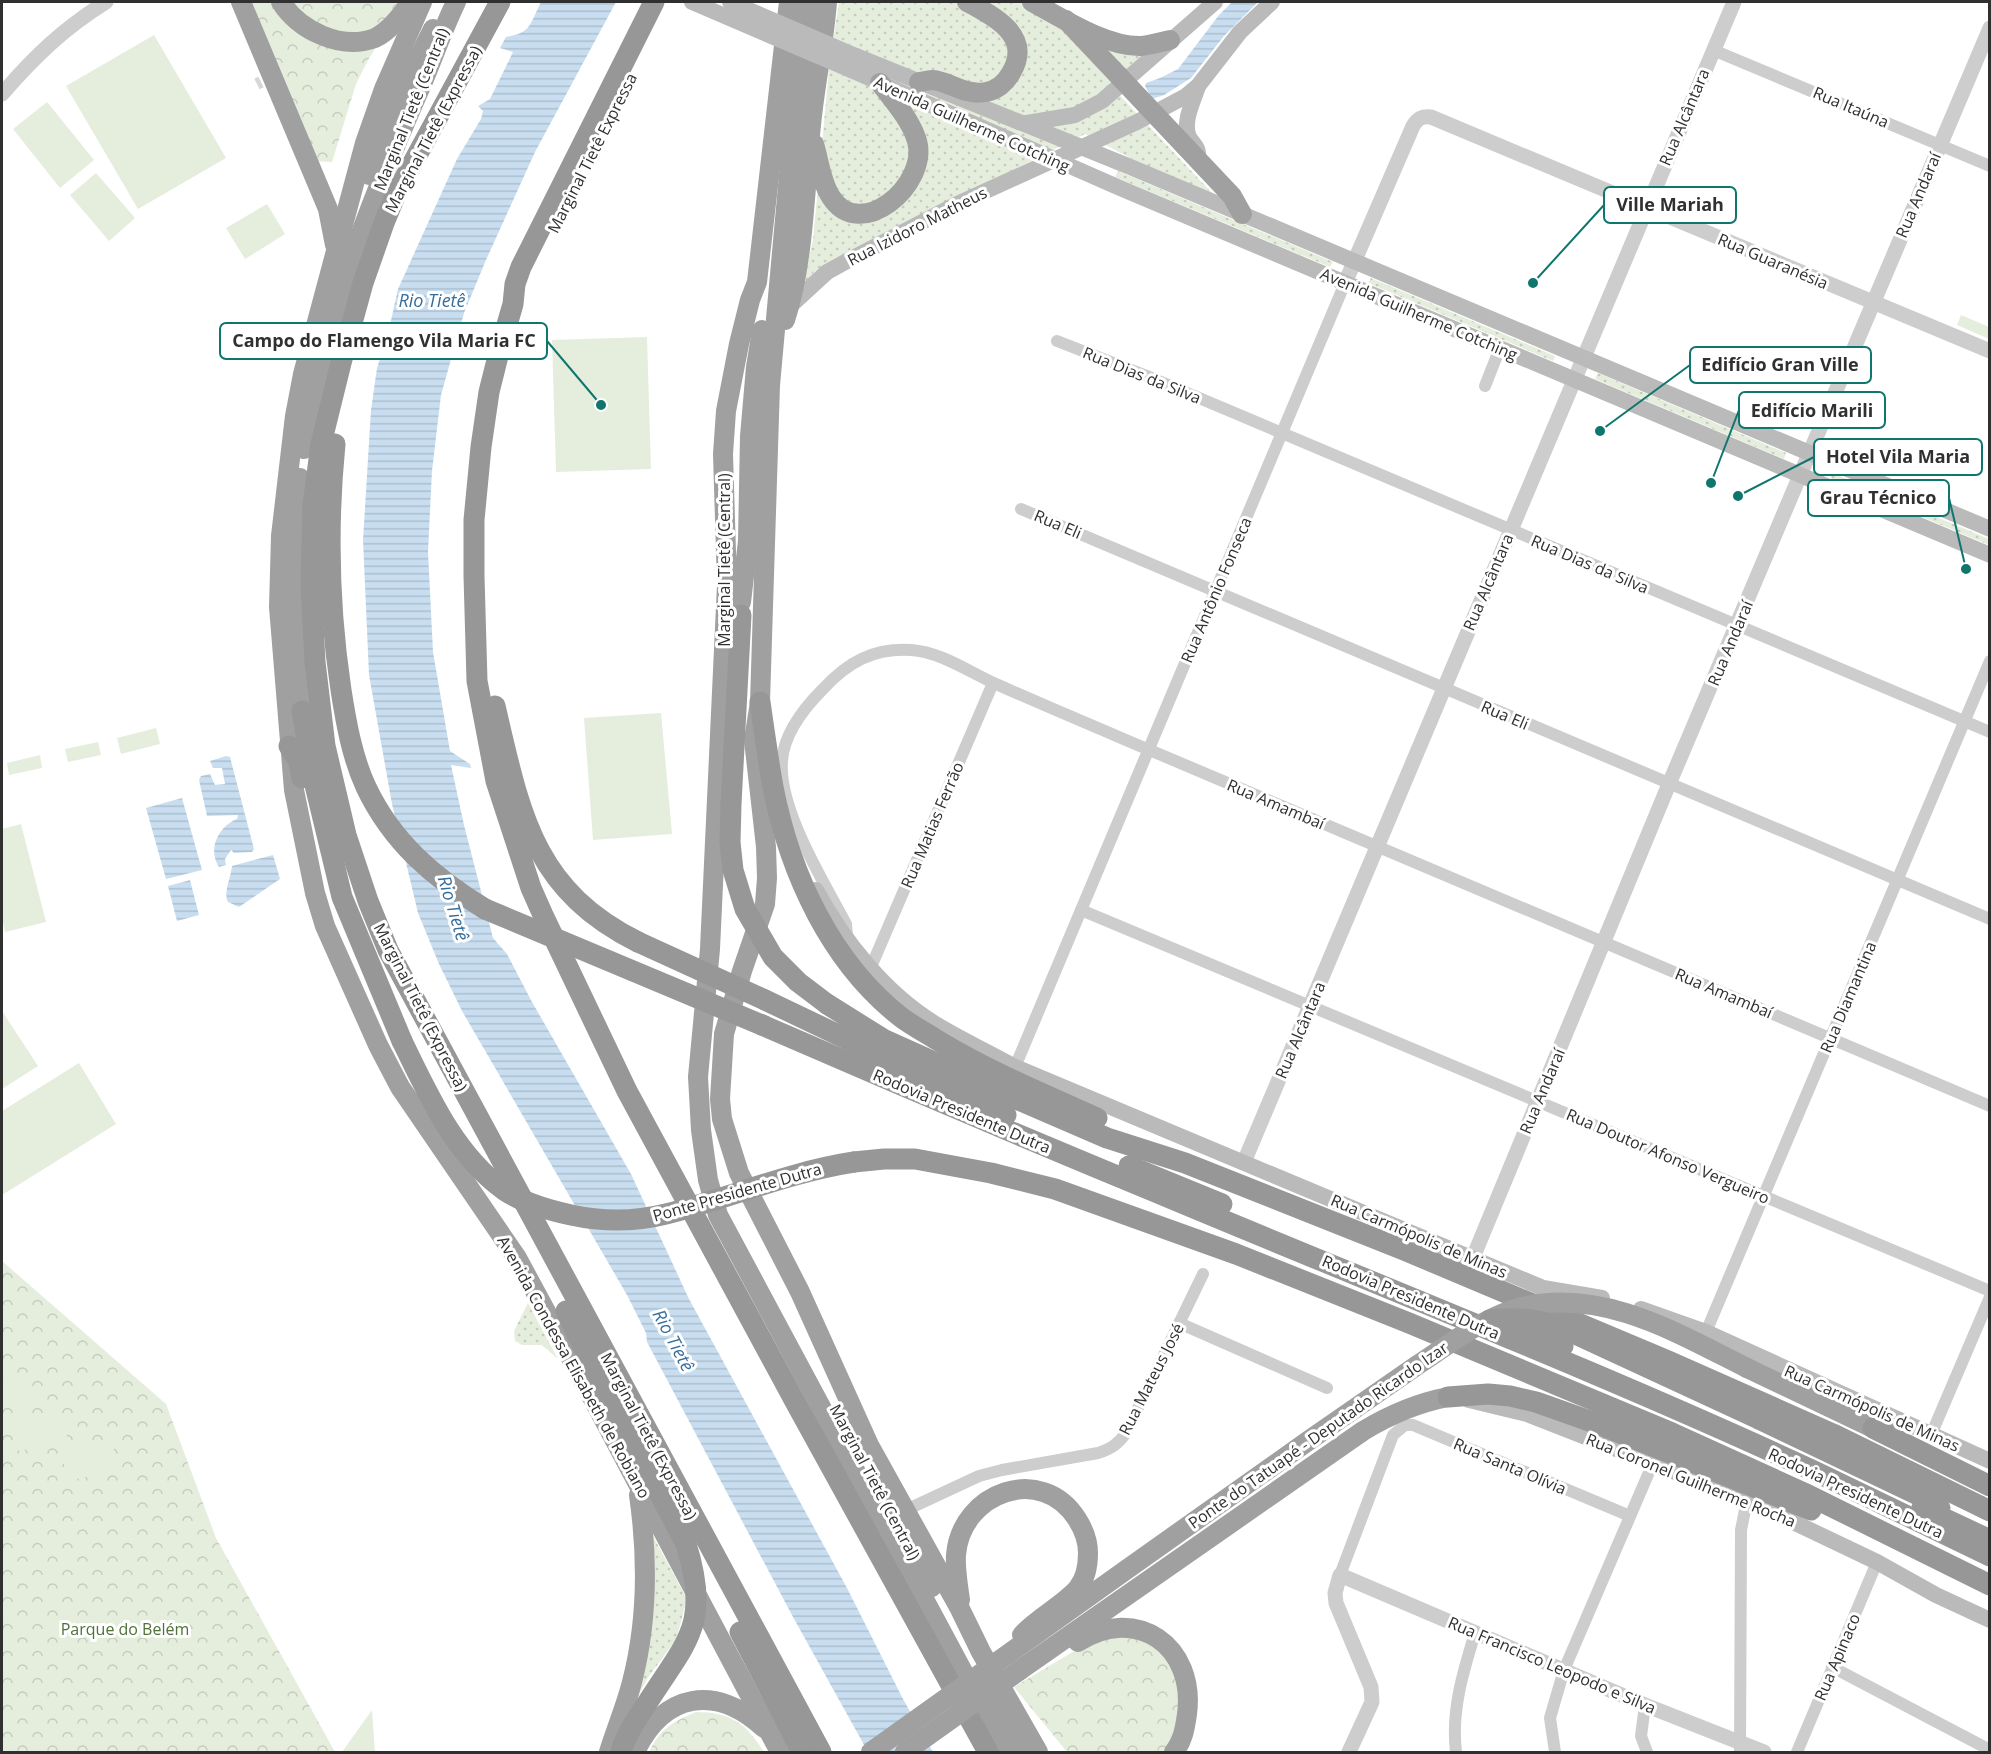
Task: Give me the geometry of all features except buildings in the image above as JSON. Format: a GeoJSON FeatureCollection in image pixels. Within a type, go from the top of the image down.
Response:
{"type":"FeatureCollection","features":[{"type":"Feature","properties":{"kind":"highway"},"geometry":{"type":"LineString","coordinates":[[241,2],[328,209],[336,252]]}},
{"type":"Feature","properties":{"kind":"highway"},"geometry":{"type":"LineString","coordinates":[[281,2],[296,20],[311,31],[331,39],[349,42],[362,41],[382,33],[392,26],[411,2]]}},
{"type":"Feature","properties":{"kind":"highway","name":"Avenida Condessa Elisabeth de Robiano"},"geometry":{"type":"LineString","coordinates":[[422,2],[384,89],[365,143],[303,374],[295,416],[281,536],[279,607],[289,746],[299,820],[315,893],[325,926],[368,1025],[400,1088],[502,1234],[521,1265],[776,1744]]}},
{"type":"Feature","properties":{"kind":"highway","name":"Marginal Tietê (Expressa)"},"geometry":{"type":"LineString","coordinates":[[500,2],[396,194],[363,283],[340,363],[321,444],[313,505],[311,584],[315,662],[325,746],[346,835],[368,901],[388,950],[820,1752]]}},
{"type":"Feature","properties":{"kind":"highway"},"geometry":{"type":"LineString","coordinates":[[654,2],[532,244],[516,284],[513,304],[493,374],[481,447],[474,520],[474,576],[477,681],[496,781],[531,888],[627,1091],[988,1752]]}},
{"type":"Feature","properties":{"kind":"highway","name":"Marginal Tietê Expressa"},"geometry":{"type":"LineString","coordinates":[[513,304],[669,2]]}},
{"type":"Feature","properties":{"kind":"highway","name":"Marginal Tietê (Central)"},"geometry":{"type":"LineString","coordinates":[[789,2],[757,282],[739,344],[726,411],[724,443],[726,608],[710,949],[699,1077],[701,1130],[708,1180],[724,1213],[1006,1752]]}},
{"type":"Feature","properties":{"kind":"highway"},"geometry":{"type":"LineString","coordinates":[[808,2],[790,164],[768,410],[760,702],[754,740],[766,847],[765,904],[724,1034],[720,1099],[722,1119],[740,1173],[775,1242],[856,1418],[960,1609],[1030,1748],[1043,1752]]}},
{"type":"Feature","properties":{"kind":"highway"},"geometry":{"type":"LineString","coordinates":[[772,360],[790,306],[827,2]]}},
{"type":"Feature","properties":{"kind":"highway"},"geometry":{"type":"LineString","coordinates":[[825,24],[838,2]]}},
{"type":"Feature","properties":{"kind":"highway"},"geometry":{"type":"LineString","coordinates":[[919,82],[934,80],[959,89],[987,92],[998,88],[1008,80],[1015,68],[1017,57],[1017,44],[1011,32],[999,19],[967,2]]}},
{"type":"Feature","properties":{"kind":"highway"},"geometry":{"type":"LineString","coordinates":[[1032,2],[1066,20],[1122,44],[1141,46],[1170,40]]}},
{"type":"Feature","properties":{"kind":"highway"},"geometry":{"type":"LineString","coordinates":[[350,198],[369,174],[396,104],[433,28],[452,9]]}},
{"type":"Feature","properties":{"kind":"highway","name":"Marginal Tietê (Central)"},"geometry":{"type":"LineString","coordinates":[[303,711],[296,641],[296,557],[301,465],[312,401],[328,337],[368,213],[452,9]]}},
{"type":"Feature","properties":{"kind":"highway"},"geometry":{"type":"LineString","coordinates":[[1066,20],[1232,196],[1242,214]]}},
{"type":"Feature","properties":{"kind":"highway"},"geometry":{"type":"LineString","coordinates":[[810,132],[828,190],[831,197],[841,207],[849,212],[864,213],[880,209],[894,200],[903,192],[916,170],[919,150],[917,139],[907,119],[880,83]]}},
{"type":"Feature","properties":{"kind":"highway"},"geometry":{"type":"LineString","coordinates":[[790,164],[756,367],[750,436],[748,541],[741,608],[730,823],[733,870],[745,909],[773,957],[798,982],[827,1004],[883,1039],[913,1054],[1107,1138],[1185,1163],[1404,1250],[1668,1361],[1833,1434],[1989,1511]]}},
{"type":"Feature","properties":{"kind":"highway"},"geometry":{"type":"LineString","coordinates":[[741,608],[737,435],[757,282]]}},
{"type":"Feature","properties":{"kind":"highway","name":"Rodovia Presidente Dutra"},"geometry":{"type":"LineString","coordinates":[[340,363],[344,381],[332,473],[331,538],[335,654],[344,713],[354,754],[366,787],[386,821],[411,854],[455,891],[485,909],[1682,1412],[1814,1471],[1989,1556]]}},
{"type":"Feature","properties":{"kind":"highway","name":"Rodovia Presidente Dutra"},"geometry":{"type":"LineString","coordinates":[[476,646],[485,670],[511,776],[531,834],[542,857],[555,878],[588,912],[616,932],[1002,1113],[1533,1332],[1820,1459],[1989,1540]]}},
{"type":"Feature","properties":{"kind":"highway"},"geometry":{"type":"LineString","coordinates":[[760,702],[781,819],[806,891],[833,942],[845,960],[870,988],[902,1018],[950,1047],[1004,1076],[1166,1148],[1185,1163]]}},
{"type":"Feature","properties":{"kind":"highway"},"geometry":{"type":"LineString","coordinates":[[303,711],[315,740],[336,833],[348,873],[386,964],[403,979]]}},
{"type":"Feature","properties":{"kind":"highway","name":"Ponte Presidente Dutra"},"geometry":{"type":"LineString","coordinates":[[303,711],[315,785],[335,873],[342,897],[380,991],[402,1041],[446,1125],[467,1154],[505,1190],[530,1203],[553,1211],[596,1221],[632,1220],[665,1215],[798,1172],[854,1162]]}},
{"type":"Feature","properties":{"kind":"highway"},"geometry":{"type":"LineString","coordinates":[[289,746],[299,762],[323,869],[348,941],[363,976],[380,991]]}},
{"type":"Feature","properties":{"kind":"highway"},"geometry":{"type":"LineString","coordinates":[[874,1074],[910,1097],[1054,1165],[1389,1306],[1433,1326],[1480,1353]]}},
{"type":"Feature","properties":{"kind":"highway","name":"Rodovia Presidente Dutra"},"geometry":{"type":"LineString","coordinates":[[854,1162],[915,1159],[962,1166],[1055,1189],[1236,1254],[1672,1433],[1804,1493],[1989,1585]]}},
{"type":"Feature","properties":{"kind":"highway","name":"Marginal Tietê (Central)"},"geometry":{"type":"LineString","coordinates":[[724,1213],[750,1254],[860,1451],[969,1658],[1030,1748]]}},
{"type":"Feature","properties":{"kind":"highway"},"geometry":{"type":"LineString","coordinates":[[543,1240],[545,1263],[591,1363],[679,1529],[693,1568],[697,1590],[697,1612],[691,1632],[678,1658],[629,1730],[621,1752]]}},
{"type":"Feature","properties":{"kind":"highway"},"geometry":{"type":"LineString","coordinates":[[775,1242],[776,1255],[860,1451]]}},
{"type":"Feature","properties":{"kind":"highway","name":"Ponte do Tatuapé - Deputado Ricardo Izar"},"geometry":{"type":"LineString","coordinates":[[871,1752],[1339,1419],[1469,1331],[1522,1307],[1575,1303],[1630,1313],[1873,1428],[1930,1448],[1989,1475]]}},
{"type":"Feature","properties":{"kind":"highway"},"geometry":{"type":"LineString","coordinates":[[1490,1320],[1513,1317],[1558,1326],[1933,1502],[1958,1525]]}},
{"type":"Feature","properties":{"kind":"highway"},"geometry":{"type":"LineString","coordinates":[[1448,1397],[1488,1394],[1536,1402],[1598,1424],[1799,1506],[1867,1525]]}},
{"type":"Feature","properties":{"kind":"highway","name":"Ponte do Tatuapé - Deputado Ricardo Izar"},"geometry":{"type":"LineString","coordinates":[[905,1752],[1363,1431],[1408,1407],[1448,1397]]}},
{"type":"Feature","properties":{"kind":"highway"},"geometry":{"type":"LineString","coordinates":[[1873,1428],[1989,1486]]}},
{"type":"Feature","properties":{"kind":"highway"},"geometry":{"type":"LineString","coordinates":[[609,1752],[632,1683],[644,1616],[646,1593],[644,1529],[637,1480]]}},
{"type":"Feature","properties":{"kind":"highway"},"geometry":{"type":"LineString","coordinates":[[960,1609],[956,1556],[959,1538],[976,1508],[990,1498],[1010,1491],[1028,1489],[1046,1492],[1061,1500],[1073,1512],[1084,1530],[1088,1549],[1088,1568],[1078,1588],[1023,1633],[1015,1648]]}},
{"type":"Feature","properties":{"kind":"highway"},"geometry":{"type":"LineString","coordinates":[[700,1531],[729,1608],[763,1680],[802,1752]]}},
{"type":"Feature","properties":{"kind":"highway"},"geometry":{"type":"LineString","coordinates":[[1024,1667],[1043,1664],[1088,1635],[1108,1628],[1128,1627],[1145,1631],[1173,1651],[1187,1683],[1186,1726],[1180,1744],[1174,1752]]}},
{"type":"Feature","properties":{"kind":"highway"},"geometry":{"type":"LineString","coordinates":[[635,1752],[649,1730],[662,1716],[693,1701],[711,1699],[728,1703],[754,1719],[776,1744]]}},
{"type":"Feature","properties":{"kind":"main road"},"geometry":{"type":"LineString","coordinates":[[692,2],[854,63]]}},
{"type":"Feature","properties":{"kind":"main road"},"geometry":{"type":"LineString","coordinates":[[730,2],[854,63]]}},
{"type":"Feature","properties":{"kind":"main road"},"geometry":{"type":"LineString","coordinates":[[1023,123],[1044,122],[1075,115],[1102,101],[1215,2]]}},
{"type":"Feature","properties":{"kind":"main road"},"geometry":{"type":"LineString","coordinates":[[1198,160],[1198,149],[1189,137],[1187,129],[1189,112],[1198,86],[1235,38],[1272,2]]}},
{"type":"Feature","properties":{"kind":"main road","name":"Avenida Guilherme Cotching"},"geometry":{"type":"LineString","coordinates":[[854,63],[919,82],[1023,123],[1989,530]]}},
{"type":"Feature","properties":{"kind":"main road","name":"Avenida Guilherme Cotching"},"geometry":{"type":"LineString","coordinates":[[854,63],[880,83],[1053,159],[1989,555]]}},
{"type":"Feature","properties":{"kind":"main road","name":"Rua Izidoro Matheus"},"geometry":{"type":"LineString","coordinates":[[790,306],[828,272],[847,261],[955,205],[1154,113],[1186,96],[1198,86]]}},
{"type":"Feature","properties":{"kind":"main road","name":"Rua Amambaí"},"geometry":{"type":"LineString","coordinates":[[781,819],[808,876],[846,939],[871,967]]}},
{"type":"Feature","properties":{"kind":"main road","name":"Rua Carmópolis de Minas"},"geometry":{"type":"LineString","coordinates":[[871,967],[909,1004],[932,1022],[1015,1067],[1543,1288],[1583,1294],[1636,1307],[1706,1332],[1989,1461]]}},
{"type":"Feature","properties":{"kind":"main road","name":"Rua Coronel Guilherme Rocha"},"geometry":{"type":"LineString","coordinates":[[1448,1397],[1527,1414],[1747,1500],[1877,1562],[1989,1620]]}},
{"type":"Feature","properties":{"kind":"street"},"geometry":{"type":"LineString","coordinates":[[2,94],[33,59],[65,29],[106,2]]}},
{"type":"Feature","properties":{"kind":"street","name":"Rua Alcântara"},"geometry":{"type":"LineString","coordinates":[[1244,1162],[1734,2]]}},
{"type":"Feature","properties":{"kind":"street","name":"Rua Andaraí"},"geometry":{"type":"LineString","coordinates":[[1472,1260],[1989,28]]}},
{"type":"Feature","properties":{"kind":"street","name":"Rua Itaúna"},"geometry":{"type":"LineString","coordinates":[[1713,50],[1989,166]]}},
{"type":"Feature","properties":{"kind":"street","name":"Rua Guaranésia"},"geometry":{"type":"LineString","coordinates":[[1423,117],[1441,120],[1989,351]]}},
{"type":"Feature","properties":{"kind":"street","name":"Rua Antônio Fonseca"},"geometry":{"type":"LineString","coordinates":[[1015,1067],[1281,433],[1413,126],[1423,117]]}},
{"type":"Feature","properties":{"kind":"street","name":"Rua Dias da Silva"},"geometry":{"type":"LineString","coordinates":[[1057,341],[1147,376],[1989,732]]}},
{"type":"Feature","properties":{"kind":"street"},"geometry":{"type":"LineString","coordinates":[[1486,386],[1500,348]]}},
{"type":"Feature","properties":{"kind":"street","name":"Rua Eli"},"geometry":{"type":"LineString","coordinates":[[1022,509],[1989,919]]}},
{"type":"Feature","properties":{"kind":"street","name":"Rua Amambaí"},"geometry":{"type":"LineString","coordinates":[[846,939],[848,934],[846,924],[808,851],[791,810],[783,784],[781,762],[784,749],[796,721],[818,694],[839,672],[857,660],[883,652],[910,650],[931,653],[993,683],[1989,1106]]}},
{"type":"Feature","properties":{"kind":"street","name":"Rua Diamantina"},"geometry":{"type":"LineString","coordinates":[[1706,1332],[1989,661]]}},
{"type":"Feature","properties":{"kind":"street","name":"Rua Matias Ferrão"},"geometry":{"type":"LineString","coordinates":[[871,967],[993,683]]}},
{"type":"Feature","properties":{"kind":"street","name":"Rua Doutor Afonso Vergueiro"},"geometry":{"type":"LineString","coordinates":[[1081,910],[1989,1291]]}},
{"type":"Feature","properties":{"kind":"street","name":"Rua Mateus José"},"geometry":{"type":"LineString","coordinates":[[906,1510],[979,1476],[1098,1453],[1119,1443],[1126,1433],[1203,1274]]}},
{"type":"Feature","properties":{"kind":"street"},"geometry":{"type":"LineString","coordinates":[[1931,1436],[1989,1297]]}},
{"type":"Feature","properties":{"kind":"street"},"geometry":{"type":"LineString","coordinates":[[1179,1323],[1327,1388]]}},
{"type":"Feature","properties":{"kind":"street","name":"Rua Santa Olívia"},"geometry":{"type":"LineString","coordinates":[[1341,1575],[1394,1435],[1405,1425],[1413,1425],[1630,1516]]}},
{"type":"Feature","properties":{"kind":"street"},"geometry":{"type":"LineString","coordinates":[[1555,1752],[1550,1718],[1564,1670],[1653,1463]]}},
{"type":"Feature","properties":{"kind":"street"},"geometry":{"type":"LineString","coordinates":[[1739,1748],[1741,1530],[1747,1500]]}},
{"type":"Feature","properties":{"kind":"street","name":"Rua Apinaco"},"geometry":{"type":"LineString","coordinates":[[1797,1752],[1877,1562]]}},
{"type":"Feature","properties":{"kind":"street"},"geometry":{"type":"LineString","coordinates":[[1341,1575],[1335,1593],[1336,1603],[1371,1687],[1372,1696],[1372,1702],[1349,1752]]}},
{"type":"Feature","properties":{"kind":"street","name":"Rua Francisco Leopodo e Silva"},"geometry":{"type":"LineString","coordinates":[[1341,1575],[1645,1705],[1739,1748],[1764,1752]]}},
{"type":"Feature","properties":{"kind":"street"},"geometry":{"type":"LineString","coordinates":[[1456,1752],[1455,1709],[1475,1633]]}},
{"type":"Feature","properties":{"kind":"street"},"geometry":{"type":"LineString","coordinates":[[1833,1667],[1989,1750]]}},
{"type":"Feature","properties":{"kind":"street"},"geometry":{"type":"LineString","coordinates":[[1645,1705],[1641,1736],[1647,1752]]}},
{"type":"Feature","properties":{"kind":"green space"},"geometry":{"type":"Polygon","coordinates":[[[251,2],[403,2],[356,84],[332,162],[313,161],[251,2]]]}},
{"type":"Feature","properties":{"kind":"green space"},"geometry":{"type":"Polygon","coordinates":[[[839,2],[1019,2],[1144,54],[1109,84],[1214,195],[1132,159],[1085,134],[827,263],[814,272],[802,288],[813,240],[829,69],[839,2]]]}},
{"type":"Feature","properties":{"kind":"green space"},"geometry":{"type":"Polygon","coordinates":[[[154,35],[226,158],[138,209],[66,86],[154,35]]]}},
{"type":"Feature","properties":{"kind":"green space"},"geometry":{"type":"Polygon","coordinates":[[[47,102],[94,160],[60,188],[13,129],[47,102]]]}},
{"type":"Feature","properties":{"kind":"green space"},"geometry":{"type":"Polygon","coordinates":[[[1118,171],[1333,262],[1330,267],[1115,177],[1118,171]]]}},
{"type":"Feature","properties":{"kind":"green space"},"geometry":{"type":"Polygon","coordinates":[[[96,173],[135,218],[109,241],[70,195],[96,173]]]}},
{"type":"Feature","properties":{"kind":"green space"},"geometry":{"type":"Polygon","coordinates":[[[267,204],[285,234],[245,259],[226,228],[267,204]]]}},
{"type":"Feature","properties":{"kind":"green space"},"geometry":{"type":"Polygon","coordinates":[[[1371,278],[1555,356],[1553,361],[1368,283],[1371,278]]]}},
{"type":"Feature","properties":{"kind":"green space"},"geometry":{"type":"Polygon","coordinates":[[[1961,315],[1987,326],[1989,339],[1957,325],[1961,315]]]}},
{"type":"Feature","properties":{"kind":"green space"},"geometry":{"type":"Polygon","coordinates":[[[647,337],[651,469],[556,472],[552,340],[647,337]]]}},
{"type":"Feature","properties":{"kind":"green space"},"geometry":{"type":"Polygon","coordinates":[[[1598,373],[1786,453],[1784,459],[1595,379],[1598,373]]]}},
{"type":"Feature","properties":{"kind":"green space"},"geometry":{"type":"Polygon","coordinates":[[[1832,473],[1989,539],[1989,545],[1830,478],[1832,473]]]}},
{"type":"Feature","properties":{"kind":"green space"},"geometry":{"type":"Polygon","coordinates":[[[661,713],[672,834],[593,840],[584,718],[661,713]]]}},
{"type":"Feature","properties":{"kind":"green space"},"geometry":{"type":"Polygon","coordinates":[[[156,728],[160,744],[121,754],[117,738],[156,728]]]}},
{"type":"Feature","properties":{"kind":"green space"},"geometry":{"type":"Polygon","coordinates":[[[98,742],[101,755],[68,762],[65,749],[98,742]]]}},
{"type":"Feature","properties":{"kind":"green space"},"geometry":{"type":"Polygon","coordinates":[[[40,755],[42,768],[9,775],[7,763],[40,755]]]}},
{"type":"Feature","properties":{"kind":"green space"},"geometry":{"type":"Polygon","coordinates":[[[21,824],[46,922],[5,932],[2,918],[2,829],[21,824]]]}},
{"type":"Feature","properties":{"kind":"green space"},"geometry":{"type":"Polygon","coordinates":[[[2,1011],[38,1066],[2,1089],[2,1011]]]}},
{"type":"Feature","properties":{"kind":"green space"},"geometry":{"type":"Polygon","coordinates":[[[79,1063],[116,1124],[2,1195],[2,1111],[79,1063]]]}},
{"type":"Feature","properties":{"kind":"green space","name":"Parque do Belém"},"geometry":{"type":"Polygon","coordinates":[[[2,1261],[166,1404],[216,1538],[335,1752],[2,1752],[2,1261]]]}},
{"type":"Feature","properties":{"kind":"green space"},"geometry":{"type":"Polygon","coordinates":[[[528,1303],[558,1359],[542,1345],[522,1345],[515,1341],[514,1331],[528,1303]]]}},
{"type":"Feature","properties":{"kind":"green space"},"geometry":{"type":"Polygon","coordinates":[[[29,1374],[35,1402],[2,1409],[2,1380],[29,1374]]]}},
{"type":"Feature","properties":{"kind":"green space"},"geometry":{"type":"Polygon","coordinates":[[[61,1409],[68,1441],[19,1451],[13,1419],[61,1409]]]}},
{"type":"Feature","properties":{"kind":"green space"},"geometry":{"type":"Polygon","coordinates":[[[113,1442],[115,1459],[113,1471],[68,1481],[61,1452],[113,1442]]]}},
{"type":"Feature","properties":{"kind":"green space"},"geometry":{"type":"Polygon","coordinates":[[[653,1536],[687,1599],[676,1640],[649,1676],[629,1711],[653,1536]]]}},
{"type":"Feature","properties":{"kind":"green space"},"geometry":{"type":"Polygon","coordinates":[[[1128,1636],[1148,1643],[1161,1652],[1172,1667],[1177,1679],[1180,1704],[1175,1730],[1170,1741],[1163,1752],[1067,1752],[1014,1687],[1096,1638],[1128,1636]]]}},
{"type":"Feature","properties":{"kind":"green space"},"geometry":{"type":"Polygon","coordinates":[[[372,1710],[375,1752],[342,1752],[372,1710]]]}},
{"type":"Feature","properties":{"kind":"green space"},"geometry":{"type":"Polygon","coordinates":[[[696,1712],[719,1714],[736,1721],[764,1752],[649,1752],[662,1732],[680,1719],[696,1712]]]}},
{"type":"Feature","properties":{"kind":"water","name":"Rio Tietê"},"geometry":{"type":"Polygon","coordinates":[[[541,2],[616,2],[535,152],[486,260],[464,313],[441,395],[432,471],[428,552],[433,652],[450,751],[470,764],[471,768],[451,765],[464,825],[493,938],[507,954],[631,1174],[689,1299],[847,1588],[903,1699],[933,1752],[868,1752],[793,1617],[647,1342],[646,1333],[627,1295],[462,1011],[418,913],[392,804],[369,675],[363,540],[371,410],[377,368],[388,334],[398,289],[457,159],[481,119],[483,111],[478,106],[490,99],[513,52],[500,48],[506,37],[526,30],[541,2]]]}},
{"type":"Feature","properties":{"kind":"water"},"geometry":{"type":"Polygon","coordinates":[[[1232,2],[1258,2],[1224,36],[1191,78],[1164,95],[1152,99],[1145,86],[1146,83],[1178,69],[1219,15],[1232,2]]]}},
{"type":"Feature","properties":{"kind":"water"},"geometry":{"type":"Polygon","coordinates":[[[230,757],[254,849],[252,852],[234,853],[231,850],[225,859],[226,865],[219,867],[214,853],[217,839],[225,827],[237,819],[238,815],[207,816],[199,780],[201,776],[210,774],[215,785],[225,784],[222,768],[213,768],[210,761],[230,757]]]}},
{"type":"Feature","properties":{"kind":"water"},"geometry":{"type":"Polygon","coordinates":[[[182,798],[202,870],[166,879],[146,808],[182,798]]]}},
{"type":"Feature","properties":{"kind":"water"},"geometry":{"type":"Polygon","coordinates":[[[273,855],[280,879],[239,907],[228,902],[227,890],[232,866],[273,855]]]}},
{"type":"Feature","properties":{"kind":"water"},"geometry":{"type":"Polygon","coordinates":[[[190,880],[199,915],[177,921],[168,886],[190,880]]]}},
{"type":"Feature","properties":{"kind":"tunnel"},"geometry":{"type":"LineString","coordinates":[[257,84],[261,82]]}},
{"type":"Feature","properties":{"kind":"place","name":"Ville Mariah"},"geometry":{"type":"Point","coordinates":[1533,283]}},
{"type":"Feature","properties":{"kind":"place","name":"Campo do Flamengo Vila Maria FC"},"geometry":{"type":"Point","coordinates":[601,405]}},
{"type":"Feature","properties":{"kind":"place","name":"Edifício Gran Ville"},"geometry":{"type":"Point","coordinates":[1600,431]}},
{"type":"Feature","properties":{"kind":"place","name":"Edifício Marili"},"geometry":{"type":"Point","coordinates":[1711,483]}},
{"type":"Feature","properties":{"kind":"place","name":"Hotel Vila Maria"},"geometry":{"type":"Point","coordinates":[1738,496]}},
{"type":"Feature","properties":{"kind":"place","name":"Grau Técnico"},"geometry":{"type":"Point","coordinates":[1966,569]}}]}
